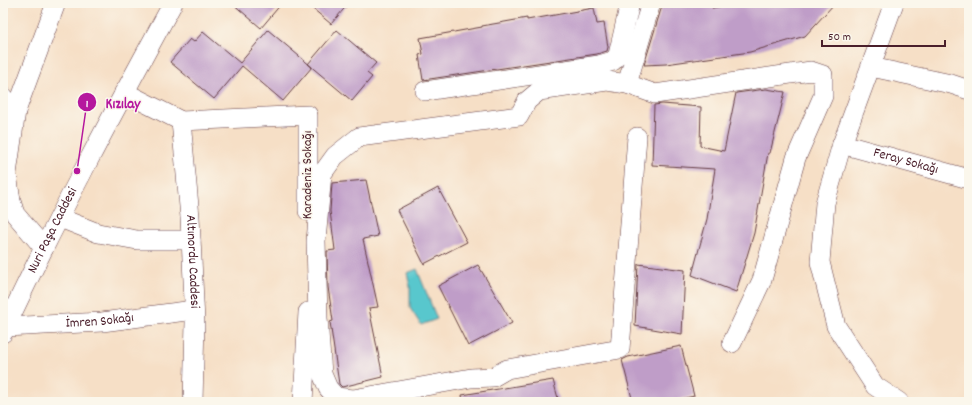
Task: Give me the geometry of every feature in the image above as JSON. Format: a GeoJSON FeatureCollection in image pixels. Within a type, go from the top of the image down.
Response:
{"type":"FeatureCollection","features":[{"type":"Feature","properties":{"kind":"street"},"geometry":{"type":"LineString","coordinates":[[44,248],[15,214],[11,201],[7,174],[16,111],[56,3]]}},
{"type":"Feature","properties":{"kind":"street","name":"Nuri Paşa Caddesi"},"geometry":{"type":"LineString","coordinates":[[4,330],[44,248],[124,92],[173,3]]}},
{"type":"Feature","properties":{"kind":"street"},"geometry":{"type":"LineString","coordinates":[[425,92],[583,68],[613,61],[618,55],[630,3]]}},
{"type":"Feature","properties":{"kind":"street"},"geometry":{"type":"LineString","coordinates":[[627,84],[651,3]]}},
{"type":"Feature","properties":{"kind":"street"},"geometry":{"type":"LineString","coordinates":[[894,3],[842,144],[825,203],[820,262],[836,326],[875,386],[899,402]]}},
{"type":"Feature","properties":{"kind":"street"},"geometry":{"type":"LineString","coordinates":[[871,67],[952,84],[969,90]]}},
{"type":"Feature","properties":{"kind":"street"},"geometry":{"type":"LineString","coordinates":[[637,137],[620,349],[507,369],[493,377],[471,378],[353,399],[336,397],[328,388],[322,374],[318,318],[316,241],[322,174],[335,156],[359,137],[519,116],[527,102],[539,92],[607,81],[627,84],[656,94],[812,71],[823,75],[823,96],[796,158],[762,280],[732,343]]}},
{"type":"Feature","properties":{"kind":"street"},"geometry":{"type":"LineString","coordinates":[[124,92],[181,122]]}},
{"type":"Feature","properties":{"kind":"street"},"geometry":{"type":"LineString","coordinates":[[3,96],[16,111]]}},
{"type":"Feature","properties":{"kind":"street","name":"Karadeniz Sokağı"},"geometry":{"type":"LineString","coordinates":[[181,122],[308,115],[308,301],[303,402]]}},
{"type":"Feature","properties":{"kind":"street","name":"Altınordu Caddesi"},"geometry":{"type":"LineString","coordinates":[[181,122],[190,218],[195,322],[193,402]]}},
{"type":"Feature","properties":{"kind":"street","name":"Feray Sokağı"},"geometry":{"type":"LineString","coordinates":[[842,144],[969,178]]}},
{"type":"Feature","properties":{"kind":"street"},"geometry":{"type":"LineString","coordinates":[[60,218],[98,233],[137,240],[191,240]]}},
{"type":"Feature","properties":{"kind":"street","name":"İmren Sokağı"},"geometry":{"type":"LineString","coordinates":[[4,330],[102,322],[194,310]]}},
{"type":"Feature","properties":{"kind":"water"},"geometry":{"type":"Polygon","coordinates":[[[417,269],[437,319],[421,325],[410,308],[410,286],[407,273],[417,269]]]}},
{"type":"Feature","properties":{"kind":"building"},"geometry":{"type":"Polygon","coordinates":[[[232,3],[282,3],[261,28],[232,3]]]}},
{"type":"Feature","properties":{"kind":"building"},"geometry":{"type":"Polygon","coordinates":[[[306,3],[349,3],[331,24],[306,3]]]}},
{"type":"Feature","properties":{"kind":"building"},"geometry":{"type":"Polygon","coordinates":[[[662,3],[712,3],[712,8],[742,3],[835,3],[805,36],[750,52],[666,64],[644,65],[662,3]]]}},
{"type":"Feature","properties":{"kind":"building"},"geometry":{"type":"Polygon","coordinates":[[[594,8],[597,24],[604,23],[608,47],[607,51],[597,54],[423,80],[419,55],[423,54],[420,38],[527,18],[527,20],[594,8]]]}},
{"type":"Feature","properties":{"kind":"building"},"geometry":{"type":"Polygon","coordinates":[[[268,30],[312,67],[283,101],[242,66],[214,99],[170,62],[190,39],[194,42],[203,32],[240,63],[268,30]]]}},
{"type":"Feature","properties":{"kind":"building"},"geometry":{"type":"Polygon","coordinates":[[[337,30],[376,63],[367,73],[372,77],[352,101],[308,64],[337,30]]]}},
{"type":"Feature","properties":{"kind":"building"},"geometry":{"type":"Polygon","coordinates":[[[766,89],[785,92],[770,153],[768,153],[754,233],[736,292],[692,275],[707,219],[715,169],[652,165],[654,105],[662,104],[701,107],[700,146],[724,151],[736,93],[766,89]]]}},
{"type":"Feature","properties":{"kind":"building"},"geometry":{"type":"Polygon","coordinates":[[[366,180],[378,236],[363,239],[378,307],[369,308],[383,377],[342,387],[339,384],[330,322],[333,321],[328,287],[327,251],[335,250],[330,211],[332,183],[366,180]]]}},
{"type":"Feature","properties":{"kind":"building"},"geometry":{"type":"Polygon","coordinates":[[[438,188],[467,242],[424,264],[397,210],[438,188]]]}},
{"type":"Feature","properties":{"kind":"building"},"geometry":{"type":"Polygon","coordinates":[[[638,264],[685,270],[682,334],[635,326],[638,264]]]}},
{"type":"Feature","properties":{"kind":"building"},"geometry":{"type":"Polygon","coordinates":[[[478,265],[512,323],[468,346],[438,286],[478,265]]]}},
{"type":"Feature","properties":{"kind":"building"},"geometry":{"type":"Polygon","coordinates":[[[681,346],[694,396],[669,402],[633,402],[622,360],[628,357],[681,346]]]}},
{"type":"Feature","properties":{"kind":"building"},"geometry":{"type":"Polygon","coordinates":[[[553,380],[559,402],[463,402],[462,395],[553,380]]]}},
{"type":"Feature","properties":{"kind":"place","name":"Kızılay"},"geometry":{"type":"Point","coordinates":[77,171]}}]}
